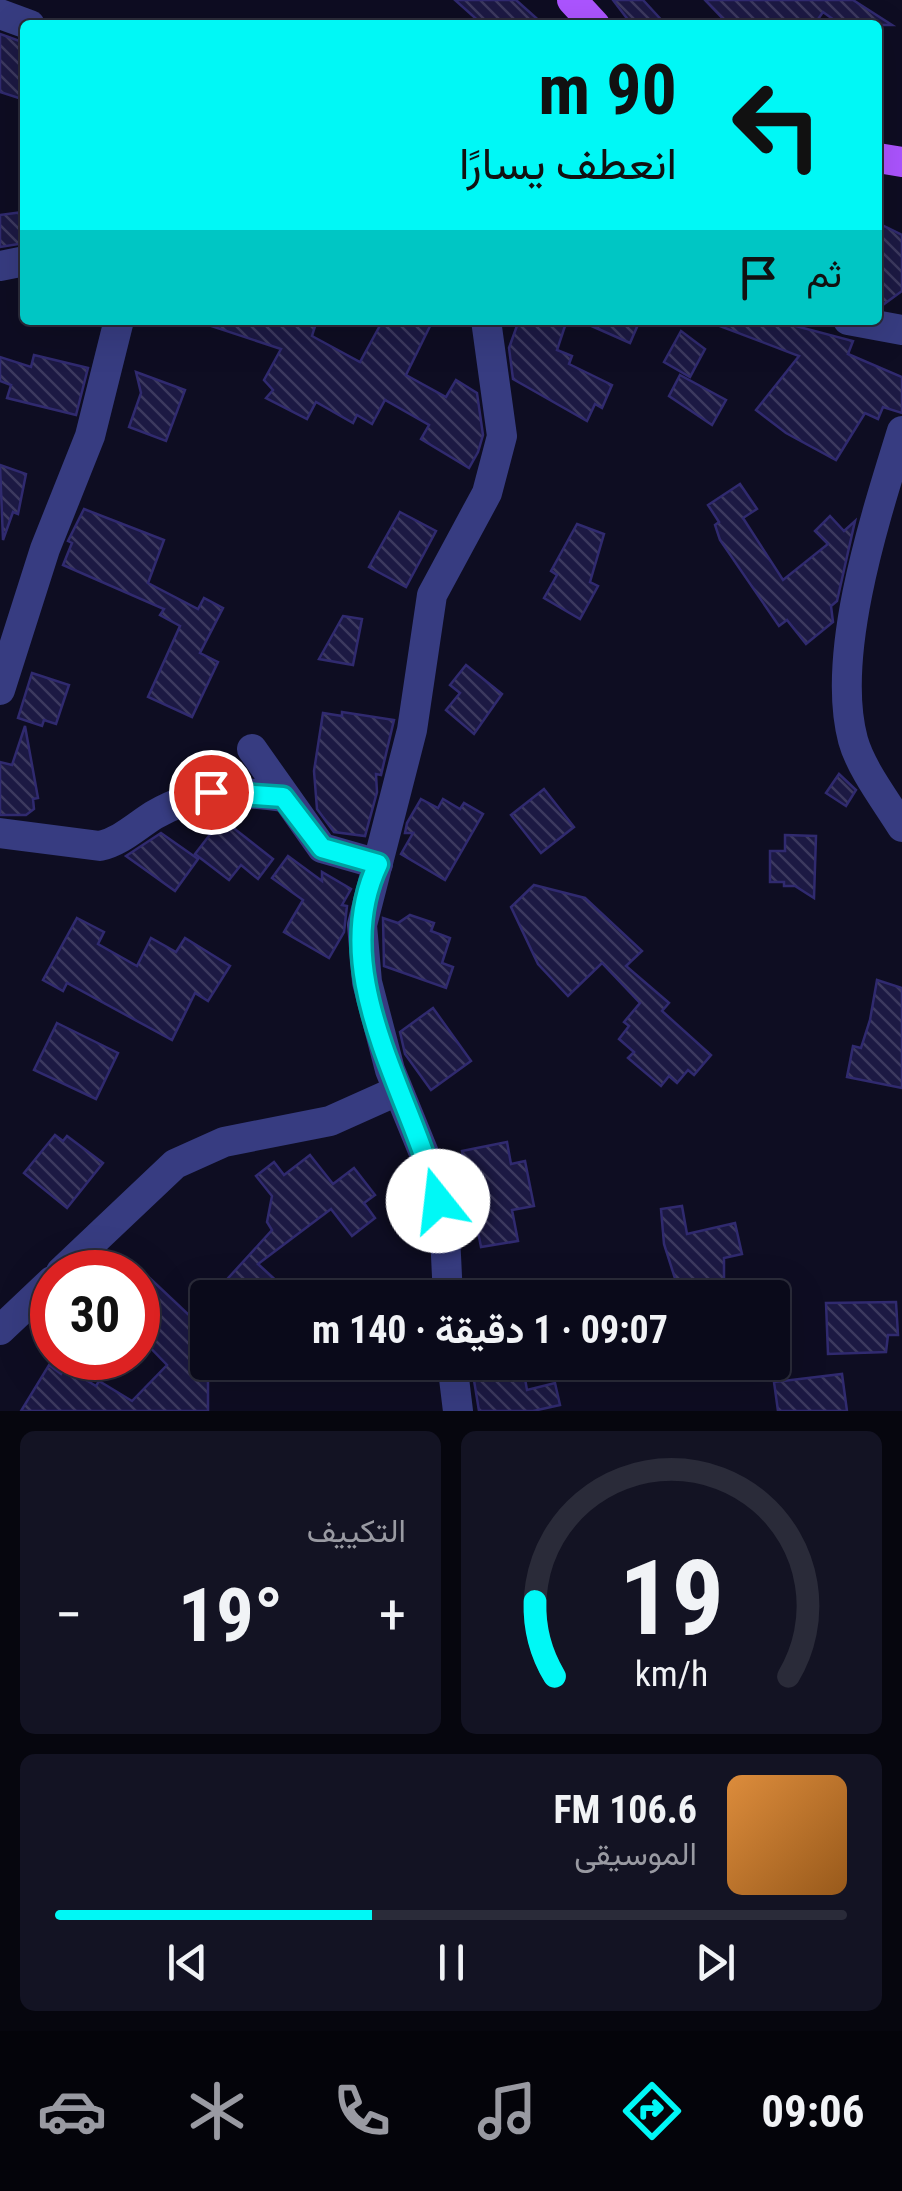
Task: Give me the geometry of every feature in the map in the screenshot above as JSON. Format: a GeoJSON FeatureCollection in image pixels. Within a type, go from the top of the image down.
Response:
{"type":"FeatureCollection","features":[{"type":"Feature","properties":{"kind":"main road"},"geometry":{"type":"LineString","coordinates":[[572,0],[590,20]]}},
{"type":"Feature","properties":{"kind":"street"},"geometry":{"type":"LineString","coordinates":[[0,690],[46,549],[90,436],[119,325]]}},
{"type":"Feature","properties":{"kind":"street"},"geometry":{"type":"LineString","coordinates":[[447,1280],[446,1234],[430,1168],[396,1091],[364,953],[362,925],[412,730],[432,594],[487,494],[502,436],[487,325]]}},
{"type":"Feature","properties":{"kind":"street"},"geometry":{"type":"LineString","coordinates":[[875,325],[902,330]]}},
{"type":"Feature","properties":{"kind":"street"},"geometry":{"type":"LineString","coordinates":[[902,431],[868,538],[846,708],[854,745],[902,827]]}},
{"type":"Feature","properties":{"kind":"street"},"geometry":{"type":"LineString","coordinates":[[252,749],[322,848],[378,864]]}},
{"type":"Feature","properties":{"kind":"street"},"geometry":{"type":"LineString","coordinates":[[0,833],[100,846],[116,842],[156,814],[211,792],[283,797]]}},
{"type":"Feature","properties":{"kind":"street"},"geometry":{"type":"LineString","coordinates":[[84,1250],[175,1164],[224,1142],[330,1121],[396,1091]]}},
{"type":"Feature","properties":{"kind":"street"},"geometry":{"type":"LineString","coordinates":[[0,1330],[30,1302]]}},
{"type":"Feature","properties":{"kind":"street"},"geometry":{"type":"LineString","coordinates":[[454,1380],[458,1411]]}},
{"type":"Feature","properties":{"kind":"building"},"geometry":{"type":"Polygon","coordinates":[[[455,0],[516,0],[538,20],[477,20],[455,0]]]}},
{"type":"Feature","properties":{"kind":"building"},"geometry":{"type":"Polygon","coordinates":[[[613,0],[643,0],[661,20],[628,20],[613,0]]]}},
{"type":"Feature","properties":{"kind":"building"},"geometry":{"type":"Polygon","coordinates":[[[705,0],[853,0],[892,25],[882,25],[882,20],[834,20],[823,12],[817,20],[724,20],[705,0]]]}},
{"type":"Feature","properties":{"kind":"building"},"geometry":{"type":"Polygon","coordinates":[[[0,34],[20,41],[20,98],[0,92],[0,34]]]}},
{"type":"Feature","properties":{"kind":"building"},"geometry":{"type":"Polygon","coordinates":[[[20,212],[20,244],[0,247],[0,215],[20,212]]]}},
{"type":"Feature","properties":{"kind":"building"},"geometry":{"type":"Polygon","coordinates":[[[882,225],[902,235],[902,291],[882,306],[882,225]]]}},
{"type":"Feature","properties":{"kind":"building"},"geometry":{"type":"Polygon","coordinates":[[[208,325],[315,325],[312,336],[360,362],[380,325],[431,325],[406,375],[446,397],[456,380],[477,393],[483,435],[469,468],[421,439],[429,425],[385,400],[372,424],[357,415],[353,423],[316,402],[307,419],[266,398],[273,390],[264,380],[281,349],[208,325]]]}},
{"type":"Feature","properties":{"kind":"building"},"geometry":{"type":"Polygon","coordinates":[[[517,325],[565,325],[557,350],[572,356],[569,364],[612,385],[602,408],[595,404],[587,421],[513,379],[509,348],[517,325]]]}},
{"type":"Feature","properties":{"kind":"building"},"geometry":{"type":"Polygon","coordinates":[[[589,325],[638,325],[630,343],[589,325]]]}},
{"type":"Feature","properties":{"kind":"building"},"geometry":{"type":"Polygon","coordinates":[[[717,325],[792,325],[853,341],[848,354],[902,377],[902,413],[883,407],[878,419],[865,413],[836,460],[786,433],[756,410],[799,356],[717,325]]]}},
{"type":"Feature","properties":{"kind":"building"},"geometry":{"type":"Polygon","coordinates":[[[681,331],[705,349],[690,377],[664,362],[681,331]]]}},
{"type":"Feature","properties":{"kind":"building"},"geometry":{"type":"Polygon","coordinates":[[[34,355],[88,368],[76,415],[7,398],[11,385],[0,381],[0,357],[31,367],[34,355]]]}},
{"type":"Feature","properties":{"kind":"building"},"geometry":{"type":"Polygon","coordinates":[[[136,372],[185,390],[166,441],[129,427],[141,393],[136,372]]]}},
{"type":"Feature","properties":{"kind":"building"},"geometry":{"type":"Polygon","coordinates":[[[680,375],[726,400],[712,425],[669,396],[680,375]]]}},
{"type":"Feature","properties":{"kind":"building"},"geometry":{"type":"Polygon","coordinates":[[[0,465],[26,474],[18,514],[13,512],[3,540],[0,465]]]}},
{"type":"Feature","properties":{"kind":"building"},"geometry":{"type":"Polygon","coordinates":[[[740,484],[757,509],[743,518],[783,580],[828,544],[815,531],[830,516],[844,531],[855,521],[837,601],[831,606],[833,622],[806,644],[787,620],[779,626],[720,540],[715,525],[719,522],[708,505],[740,484]]]}},
{"type":"Feature","properties":{"kind":"building"},"geometry":{"type":"Polygon","coordinates":[[[84,509],[164,540],[148,583],[198,609],[204,598],[223,608],[200,653],[218,662],[192,717],[148,697],[180,626],[160,615],[164,609],[63,565],[72,543],[68,541],[84,509]]]}},
{"type":"Feature","properties":{"kind":"building"},"geometry":{"type":"Polygon","coordinates":[[[400,512],[436,531],[406,587],[369,567],[400,512]]]}},
{"type":"Feature","properties":{"kind":"building"},"geometry":{"type":"Polygon","coordinates":[[[577,524],[604,534],[590,582],[598,586],[580,619],[544,598],[557,575],[551,571],[577,524]]]}},
{"type":"Feature","properties":{"kind":"building"},"geometry":{"type":"Polygon","coordinates":[[[343,616],[362,619],[353,665],[319,659],[343,616]]]}},
{"type":"Feature","properties":{"kind":"building"},"geometry":{"type":"Polygon","coordinates":[[[466,665],[502,694],[474,734],[446,710],[460,693],[450,685],[466,665]]]}},
{"type":"Feature","properties":{"kind":"building"},"geometry":{"type":"Polygon","coordinates":[[[32,673],[69,685],[56,724],[44,720],[42,726],[18,718],[32,673]]]}},
{"type":"Feature","properties":{"kind":"building"},"geometry":{"type":"Polygon","coordinates":[[[342,712],[394,720],[381,775],[376,774],[377,792],[365,836],[334,832],[317,809],[314,771],[323,713],[342,716],[342,712]]]}},
{"type":"Feature","properties":{"kind":"building"},"geometry":{"type":"Polygon","coordinates":[[[25,726],[38,798],[33,799],[34,809],[26,815],[0,815],[0,762],[12,765],[25,726]]]}},
{"type":"Feature","properties":{"kind":"building"},"geometry":{"type":"Polygon","coordinates":[[[839,774],[856,790],[846,806],[826,793],[839,774]]]}},
{"type":"Feature","properties":{"kind":"building"},"geometry":{"type":"Polygon","coordinates":[[[544,789],[574,827],[541,853],[511,815],[544,789]]]}},
{"type":"Feature","properties":{"kind":"building"},"geometry":{"type":"Polygon","coordinates":[[[421,799],[438,808],[443,799],[460,809],[464,803],[483,814],[445,880],[401,854],[413,833],[405,833],[407,823],[421,799]]]}},
{"type":"Feature","properties":{"kind":"building"},"geometry":{"type":"Polygon","coordinates":[[[222,819],[273,859],[258,879],[241,865],[229,880],[195,854],[222,819]]]}},
{"type":"Feature","properties":{"kind":"building"},"geometry":{"type":"Polygon","coordinates":[[[161,833],[198,859],[175,891],[126,856],[161,833]]]}},
{"type":"Feature","properties":{"kind":"building"},"geometry":{"type":"Polygon","coordinates":[[[785,835],[816,836],[814,898],[795,886],[784,886],[784,882],[770,882],[770,851],[785,851],[785,835]]]}},
{"type":"Feature","properties":{"kind":"building"},"geometry":{"type":"Polygon","coordinates":[[[288,856],[322,881],[322,872],[351,889],[342,905],[347,906],[344,932],[329,958],[284,932],[303,900],[272,878],[288,856]]]}},
{"type":"Feature","properties":{"kind":"building"},"geometry":{"type":"Polygon","coordinates":[[[534,885],[585,898],[642,951],[626,966],[669,1003],[662,1011],[711,1055],[694,1075],[688,1070],[677,1083],[669,1076],[661,1086],[628,1058],[634,1052],[619,1039],[629,1026],[624,1022],[640,1003],[602,963],[568,996],[538,964],[511,907],[534,885]]]}},
{"type":"Feature","properties":{"kind":"building"},"geometry":{"type":"Polygon","coordinates":[[[410,915],[434,923],[431,931],[450,938],[442,963],[453,967],[446,988],[384,966],[383,918],[398,923],[410,915]]]}},
{"type":"Feature","properties":{"kind":"building"},"geometry":{"type":"Polygon","coordinates":[[[77,918],[104,932],[98,944],[137,966],[151,938],[176,952],[185,938],[230,966],[208,1001],[195,993],[172,1040],[67,983],[63,991],[43,980],[77,918]]]}},
{"type":"Feature","properties":{"kind":"building"},"geometry":{"type":"Polygon","coordinates":[[[877,980],[902,988],[902,1088],[847,1077],[853,1046],[861,1048],[870,1020],[877,980]]]}},
{"type":"Feature","properties":{"kind":"building"},"geometry":{"type":"Polygon","coordinates":[[[433,1008],[471,1061],[431,1090],[405,1054],[400,1032],[433,1008]]]}},
{"type":"Feature","properties":{"kind":"building"},"geometry":{"type":"Polygon","coordinates":[[[57,1023],[118,1053],[96,1099],[34,1070],[57,1023]]]}},
{"type":"Feature","properties":{"kind":"building"},"geometry":{"type":"Polygon","coordinates":[[[55,1135],[63,1141],[67,1136],[103,1163],[67,1208],[24,1173],[55,1135]]]}},
{"type":"Feature","properties":{"kind":"building"},"geometry":{"type":"Polygon","coordinates":[[[507,1142],[511,1164],[525,1161],[534,1206],[512,1210],[518,1241],[481,1247],[462,1151],[507,1142]]]}},
{"type":"Feature","properties":{"kind":"building"},"geometry":{"type":"Polygon","coordinates":[[[310,1155],[333,1184],[354,1168],[375,1195],[364,1203],[375,1218],[352,1236],[331,1209],[258,1264],[276,1280],[226,1280],[272,1230],[267,1222],[272,1196],[256,1176],[274,1162],[284,1175],[310,1155]]]}},
{"type":"Feature","properties":{"kind":"building"},"geometry":{"type":"Polygon","coordinates":[[[682,1206],[687,1234],[735,1223],[742,1254],[724,1258],[724,1280],[675,1280],[664,1244],[661,1209],[682,1206]]]}},
{"type":"Feature","properties":{"kind":"building"},"geometry":{"type":"Polygon","coordinates":[[[160,1288],[190,1316],[190,1380],[208,1380],[208,1411],[21,1411],[40,1380],[86,1380],[96,1386],[99,1381],[132,1401],[152,1380],[160,1380],[160,1372],[167,1365],[160,1358],[160,1288]]]}},
{"type":"Feature","properties":{"kind":"building"},"geometry":{"type":"Polygon","coordinates":[[[896,1302],[898,1335],[888,1335],[886,1352],[828,1354],[826,1303],[896,1302]]]}},
{"type":"Feature","properties":{"kind":"building"},"geometry":{"type":"Polygon","coordinates":[[[842,1374],[847,1411],[778,1411],[774,1382],[842,1374]]]}},
{"type":"Feature","properties":{"kind":"building"},"geometry":{"type":"Polygon","coordinates":[[[474,1380],[525,1380],[527,1390],[555,1383],[560,1405],[533,1411],[479,1411],[474,1380]]]}},
{"type":"Feature","properties":{"kind":"route"},"geometry":{"type":"LineString","coordinates":[[211,792],[243,791],[283,797],[322,848],[378,864],[362,925],[367,982],[396,1091],[430,1168],[438,1201]]}}]}
